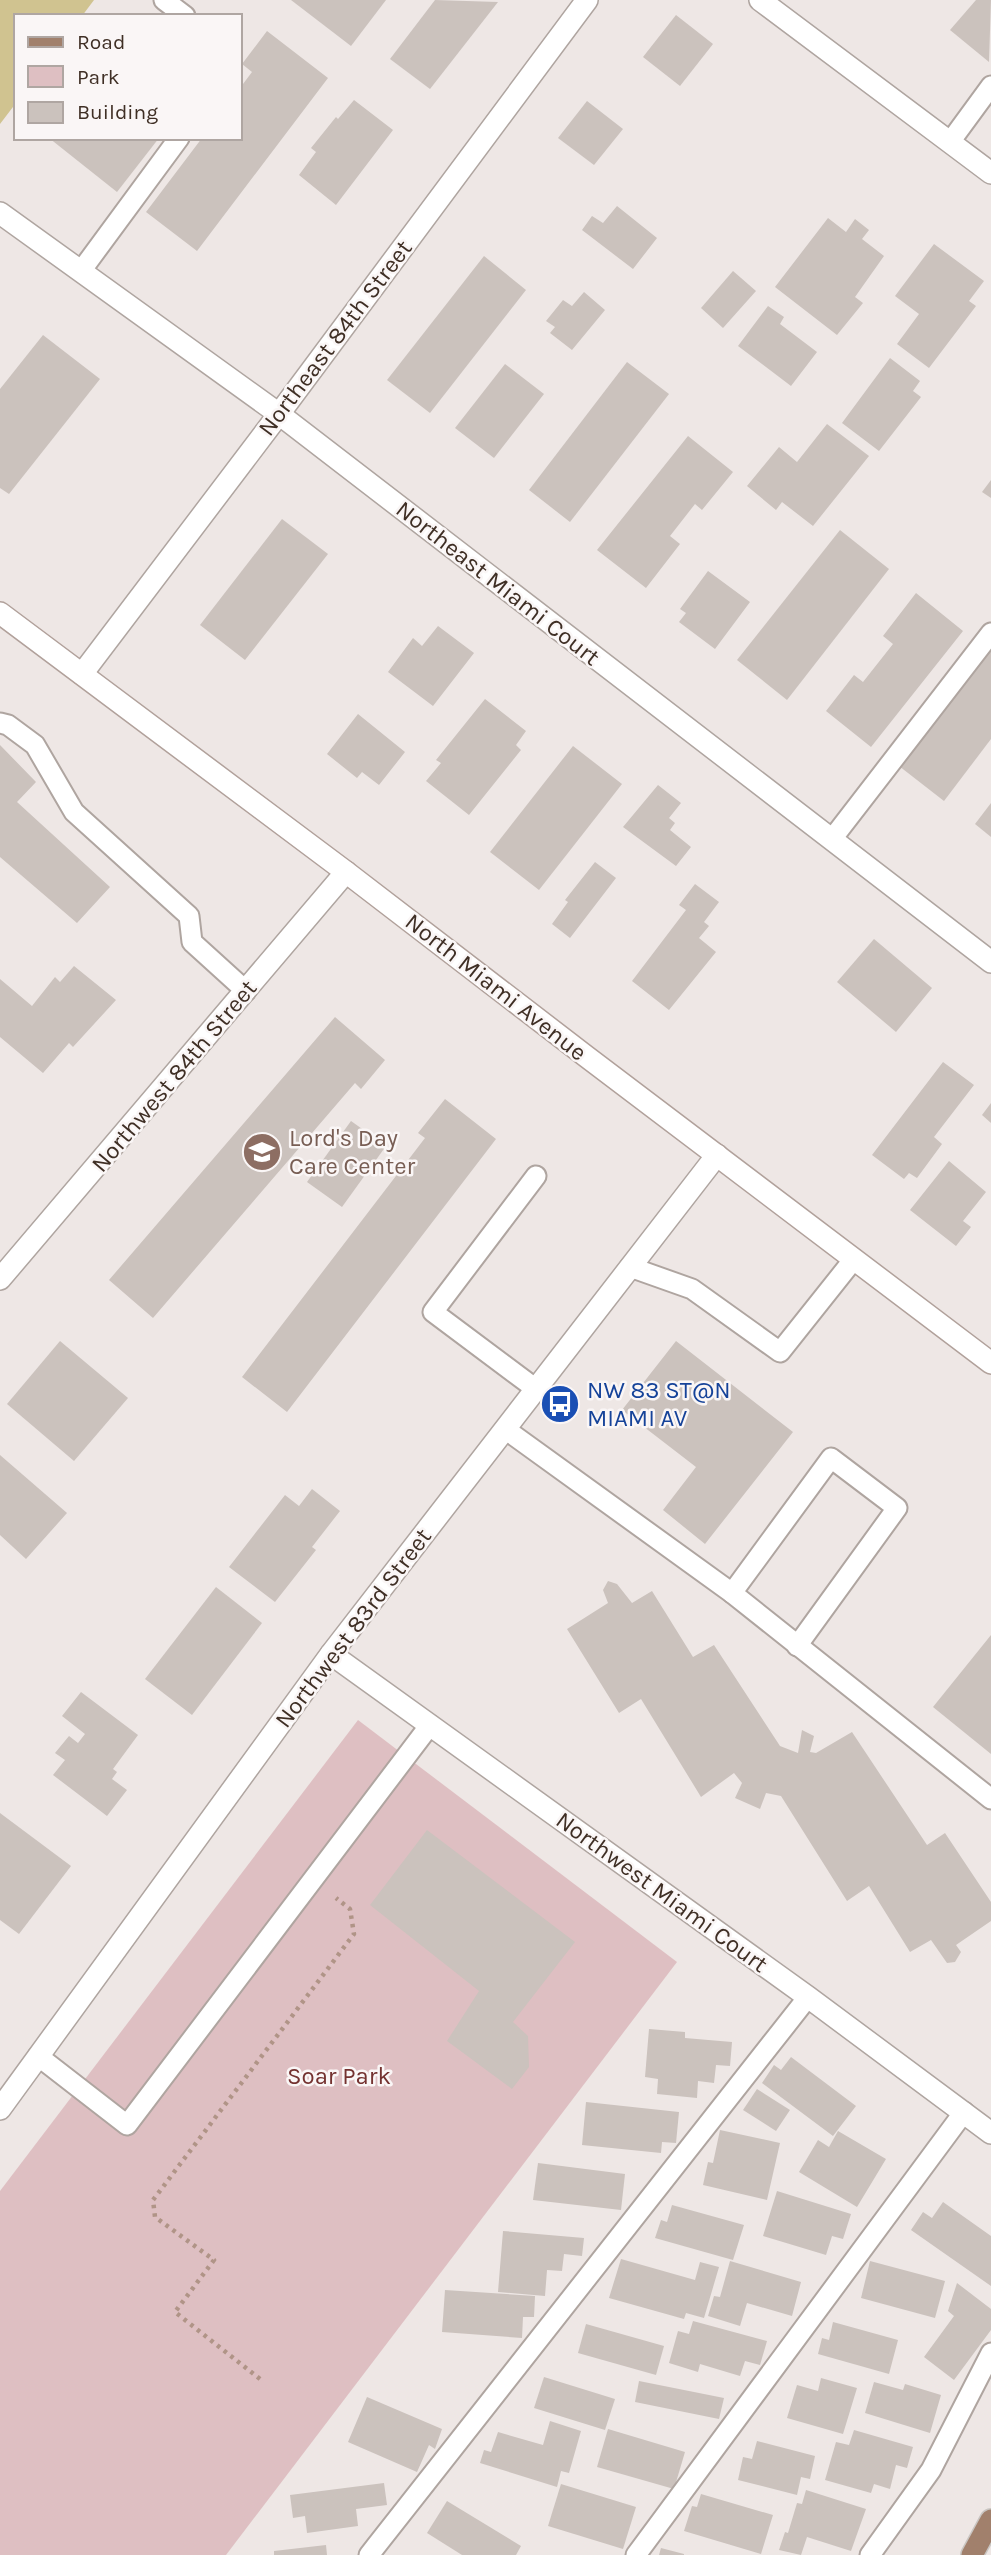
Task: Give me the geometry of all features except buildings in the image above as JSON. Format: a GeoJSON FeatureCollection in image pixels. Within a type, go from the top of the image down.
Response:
{"type":"FeatureCollection","features":[{"type":"Feature","properties":{"kind":"main road"},"geometry":{"type":"LineString","coordinates":[[972,2555],[991,2520]]}},
{"type":"Feature","properties":{"kind":"street","name":"Northeast 84th Street"},"geometry":{"type":"LineString","coordinates":[[82,674],[587,0]]}},
{"type":"Feature","properties":{"kind":"street"},"geometry":{"type":"LineString","coordinates":[[760,0],[991,173]]}},
{"type":"Feature","properties":{"kind":"street","name":"Northeast Miami Court"},"geometry":{"type":"LineString","coordinates":[[0,213],[279,414],[991,962]]}},
{"type":"Feature","properties":{"kind":"street","name":"North Miami Avenue"},"geometry":{"type":"LineString","coordinates":[[0,613],[346,872],[991,1363]]}},
{"type":"Feature","properties":{"kind":"street","name":"Northwest 84th Street"},"geometry":{"type":"LineString","coordinates":[[0,1279],[346,872]]}},
{"type":"Feature","properties":{"kind":"street","name":"Northwest 83rd Street"},"geometry":{"type":"LineString","coordinates":[[0,2109],[331,1654],[717,1155]]}},
{"type":"Feature","properties":{"kind":"street","name":"Northwest Miami Court"},"geometry":{"type":"LineString","coordinates":[[331,1654],[808,1997],[991,2133]]}},
{"type":"Feature","properties":{"kind":"lane"},"geometry":{"type":"LineString","coordinates":[[164,0],[182,14]]}},
{"type":"Feature","properties":{"kind":"lane"},"geometry":{"type":"LineString","coordinates":[[950,142],[991,86]]}},
{"type":"Feature","properties":{"kind":"lane"},"geometry":{"type":"LineString","coordinates":[[81,271],[178,140]]}},
{"type":"Feature","properties":{"kind":"lane"},"geometry":{"type":"LineString","coordinates":[[832,839],[991,634]]}},
{"type":"Feature","properties":{"kind":"lane"},"geometry":{"type":"LineString","coordinates":[[0,723],[8,725],[35,744],[74,812],[189,916],[192,942],[246,991]]}},
{"type":"Feature","properties":{"kind":"lane"},"geometry":{"type":"LineString","coordinates":[[536,1176],[433,1312],[536,1389]]}},
{"type":"Feature","properties":{"kind":"lane"},"geometry":{"type":"LineString","coordinates":[[630,1267],[692,1289],[780,1352],[855,1259]]}},
{"type":"Feature","properties":{"kind":"lane"},"geometry":{"type":"LineString","coordinates":[[505,1429],[732,1593],[991,1799]]}},
{"type":"Feature","properties":{"kind":"lane"},"geometry":{"type":"LineString","coordinates":[[732,1593],[831,1458],[897,1508],[797,1646]]}},
{"type":"Feature","properties":{"kind":"lane"},"geometry":{"type":"LineString","coordinates":[[38,2056],[127,2125],[430,1726]]}},
{"type":"Feature","properties":{"kind":"lane"},"geometry":{"type":"LineString","coordinates":[[369,2555],[808,1997]]}},
{"type":"Feature","properties":{"kind":"lane"},"geometry":{"type":"LineString","coordinates":[[636,2555],[964,2112]]}},
{"type":"Feature","properties":{"kind":"lane"},"geometry":{"type":"LineString","coordinates":[[870,2555],[931,2470],[991,2353]]}},
{"type":"Feature","properties":{"kind":"path"},"geometry":{"type":"LineString","coordinates":[[260,2379],[175,2312],[214,2260],[155,2217],[153,2200],[354,1934],[350,1909],[332,1894]]}},
{"type":"Feature","properties":{"kind":"green space","name":"Soar Park"},"geometry":{"type":"Polygon","coordinates":[[[358,1720],[677,1962],[226,2555],[0,2555],[0,2191],[358,1720]]]}},
{"type":"Feature","properties":{"kind":"shaded area"},"geometry":{"type":"Polygon","coordinates":[[[0,0],[94,0],[84,14],[14,14],[14,106],[0,124],[0,0]]]}},
{"type":"Feature","properties":{"kind":"place","name":"Lord's Day Care Center"},"geometry":{"type":"Point","coordinates":[262,1152]}},
{"type":"Feature","properties":{"kind":"place","name":"NW 83 ST@N MIAMI AV"},"geometry":{"type":"Point","coordinates":[560,1404]}}]}
